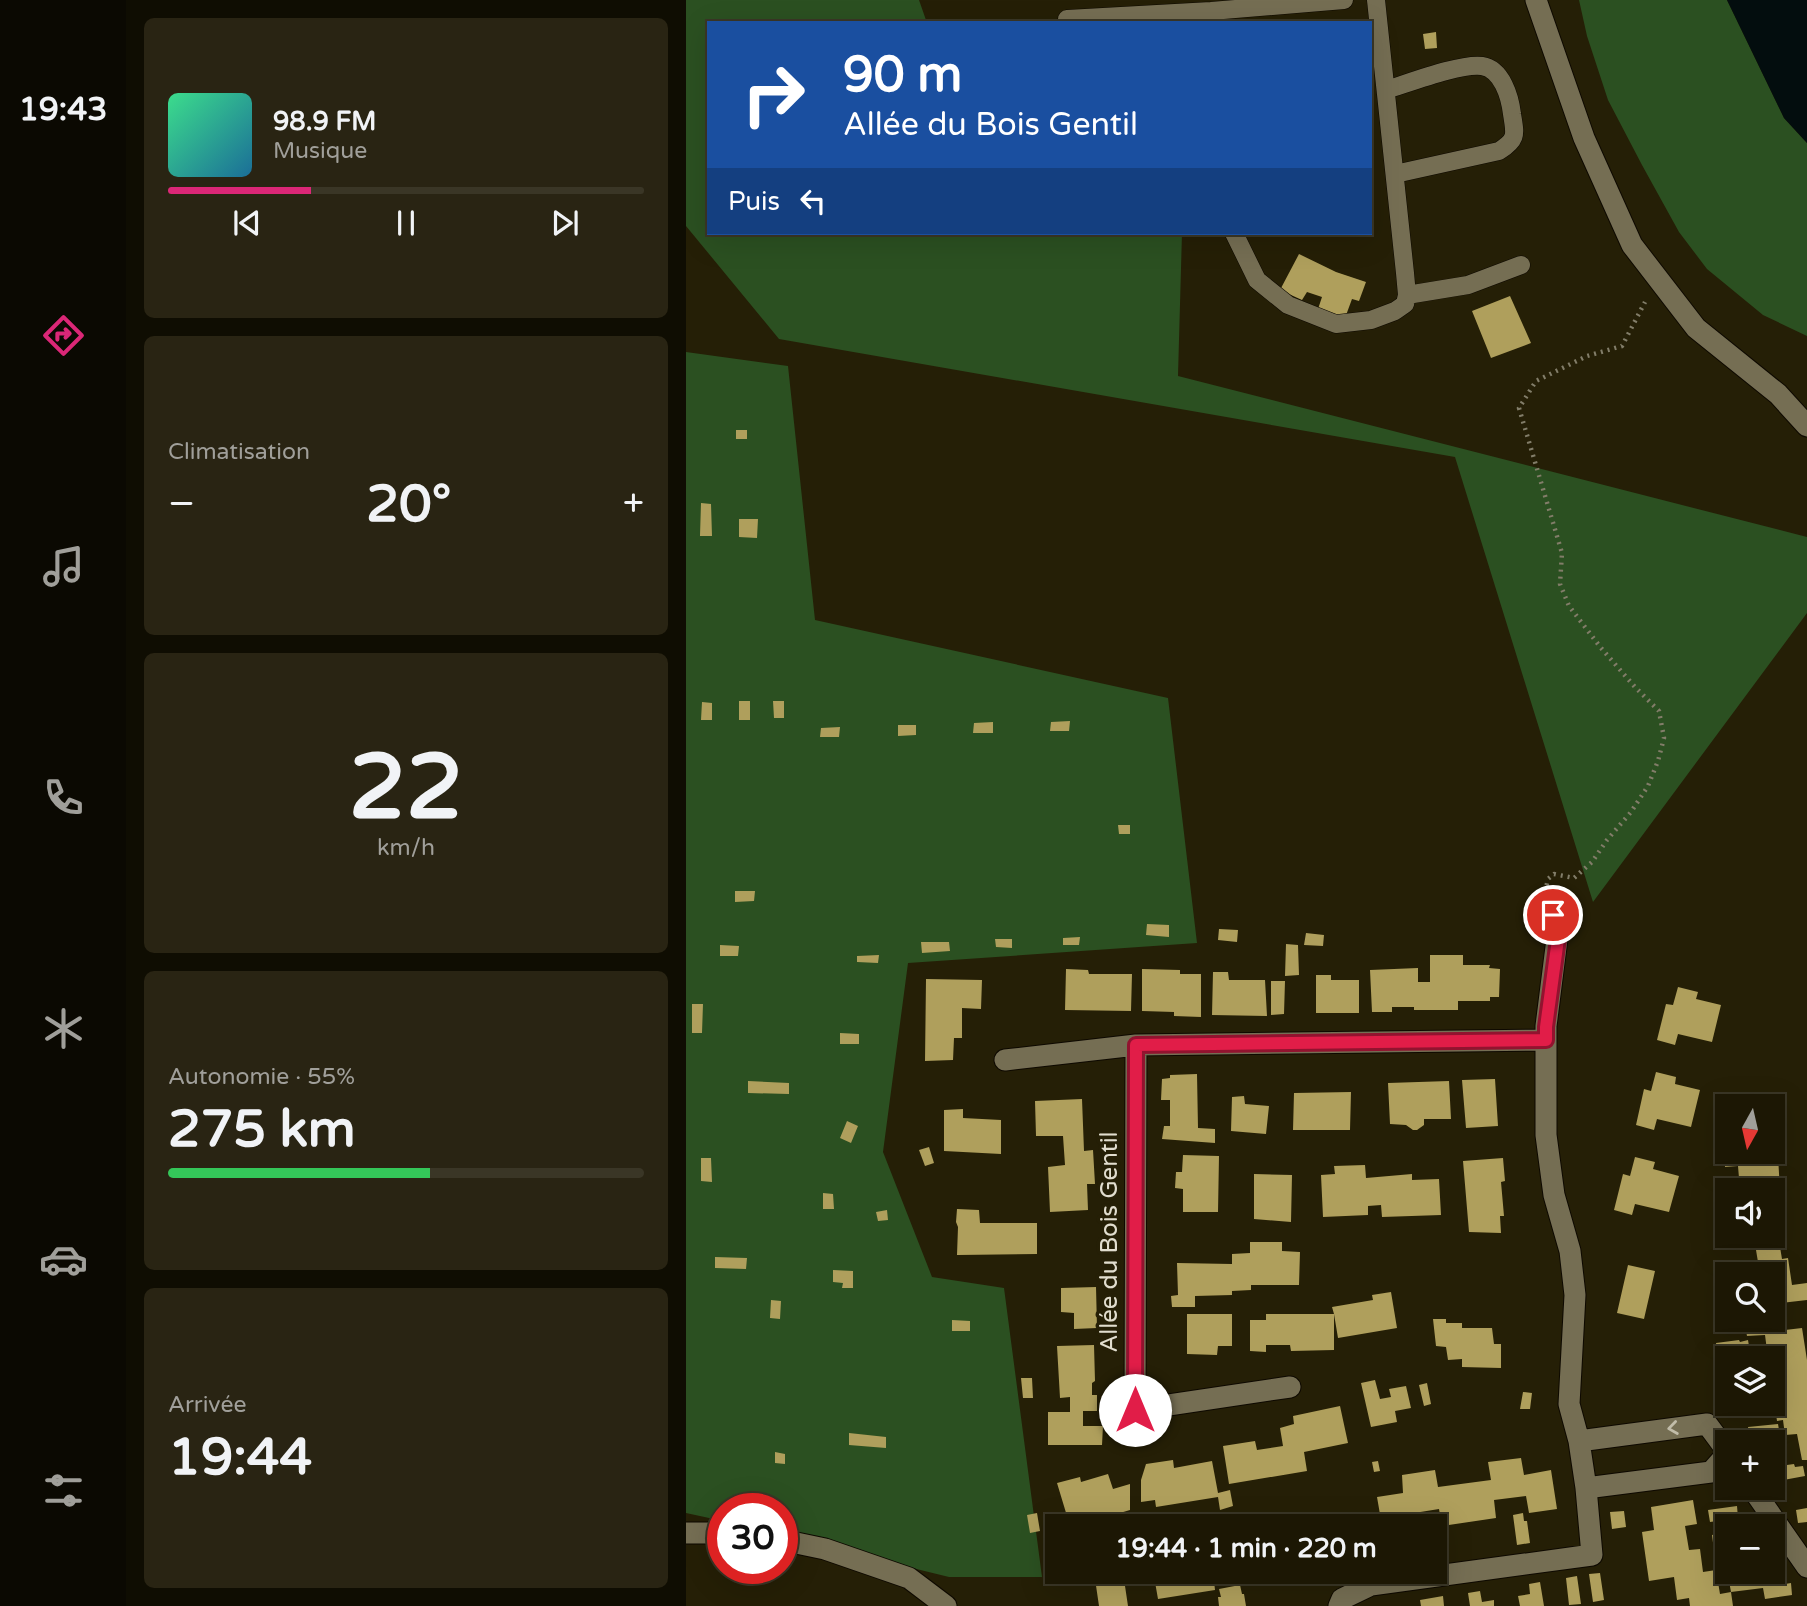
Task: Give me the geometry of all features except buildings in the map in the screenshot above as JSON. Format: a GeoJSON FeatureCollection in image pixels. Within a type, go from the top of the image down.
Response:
{"type":"FeatureCollection","features":[{"type":"Feature","properties":{"kind":"street"},"geometry":{"type":"LineString","coordinates":[[1536,0],[1584,138],[1632,245],[1696,328],[1778,394],[1807,426]]}},
{"type":"Feature","properties":{"kind":"street"},"geometry":{"type":"LineString","coordinates":[[1339,1606],[1342,1599],[1371,1585],[1592,1555],[1579,1441],[1569,1404],[1575,1295],[1570,1251],[1554,1195],[1546,1135],[1546,1027],[1558,939],[1553,915]]}},
{"type":"Feature","properties":{"kind":"street"},"geometry":{"type":"LineString","coordinates":[[1005,1060],[1136,1045],[1546,1040]]}},
{"type":"Feature","properties":{"kind":"street","name":"Allée du Bois Gentil"},"geometry":{"type":"LineString","coordinates":[[1136,1045],[1135,1410],[1290,1387]]}},
{"type":"Feature","properties":{"kind":"street"},"geometry":{"type":"LineString","coordinates":[[1579,1441],[1707,1424],[1715,1435]]}},
{"type":"Feature","properties":{"kind":"street"},"geometry":{"type":"LineString","coordinates":[[1586,1488],[1712,1472],[1715,1468]]}},
{"type":"Feature","properties":{"kind":"street"},"geometry":{"type":"LineString","coordinates":[[1760,1500],[1807,1567]]}},
{"type":"Feature","properties":{"kind":"street"},"geometry":{"type":"LineString","coordinates":[[686,1533],[707,1533]]}},
{"type":"Feature","properties":{"kind":"street"},"geometry":{"type":"LineString","coordinates":[[798,1543],[825,1549],[909,1578],[946,1606]]}},
{"type":"Feature","properties":{"kind":"lane"},"geometry":{"type":"LineString","coordinates":[[1067,19],[1211,17],[1284,3],[1344,0]]}},
{"type":"Feature","properties":{"kind":"lane"},"geometry":{"type":"LineString","coordinates":[[1235,235],[1257,280],[1288,305],[1336,324],[1371,320],[1405,304],[1407,295],[1376,0]]}},
{"type":"Feature","properties":{"kind":"lane"},"geometry":{"type":"LineString","coordinates":[[1386,90],[1463,67],[1484,66],[1499,76],[1510,103],[1515,136],[1511,144],[1500,151],[1395,174]]}},
{"type":"Feature","properties":{"kind":"lane"},"geometry":{"type":"LineString","coordinates":[[1407,295],[1468,285],[1521,265]]}},
{"type":"Feature","properties":{"kind":"path"},"geometry":{"type":"LineString","coordinates":[[1553,915],[1545,893],[1548,879],[1554,874],[1574,878],[1592,862],[1648,786],[1664,738],[1659,711],[1601,648],[1569,607],[1560,584],[1562,554],[1519,408],[1536,381],[1587,356],[1622,346],[1657,278]]}},
{"type":"Feature","properties":{"kind":"green space"},"geometry":{"type":"Polygon","coordinates":[[[686,0],[919,0],[926,21],[707,21],[707,235],[1182,235],[1178,376],[1807,537],[1807,613],[1593,902],[1455,457],[779,339],[686,226],[686,0]]]}},
{"type":"Feature","properties":{"kind":"green space"},"geometry":{"type":"Polygon","coordinates":[[[1579,0],[1727,0],[1784,118],[1807,143],[1807,336],[1763,315],[1707,269],[1679,232],[1608,100],[1587,36],[1579,0]]]}},
{"type":"Feature","properties":{"kind":"green space"},"geometry":{"type":"Polygon","coordinates":[[[686,352],[788,366],[815,620],[1168,698],[1197,943],[908,963],[883,1152],[932,1277],[1004,1288],[1042,1577],[949,1577],[798,1540],[798,1493],[707,1493],[707,1518],[686,1513],[686,352]]]}},
{"type":"Feature","properties":{"kind":"shaded area"},"geometry":{"type":"Polygon","coordinates":[[[1727,0],[1807,0],[1807,143],[1784,118],[1727,0]]]}},
{"type":"Feature","properties":{"kind":"route"},"geometry":{"type":"LineString","coordinates":[[1135,1410],[1136,1045],[1546,1040],[1558,939],[1553,915]]}}]}
